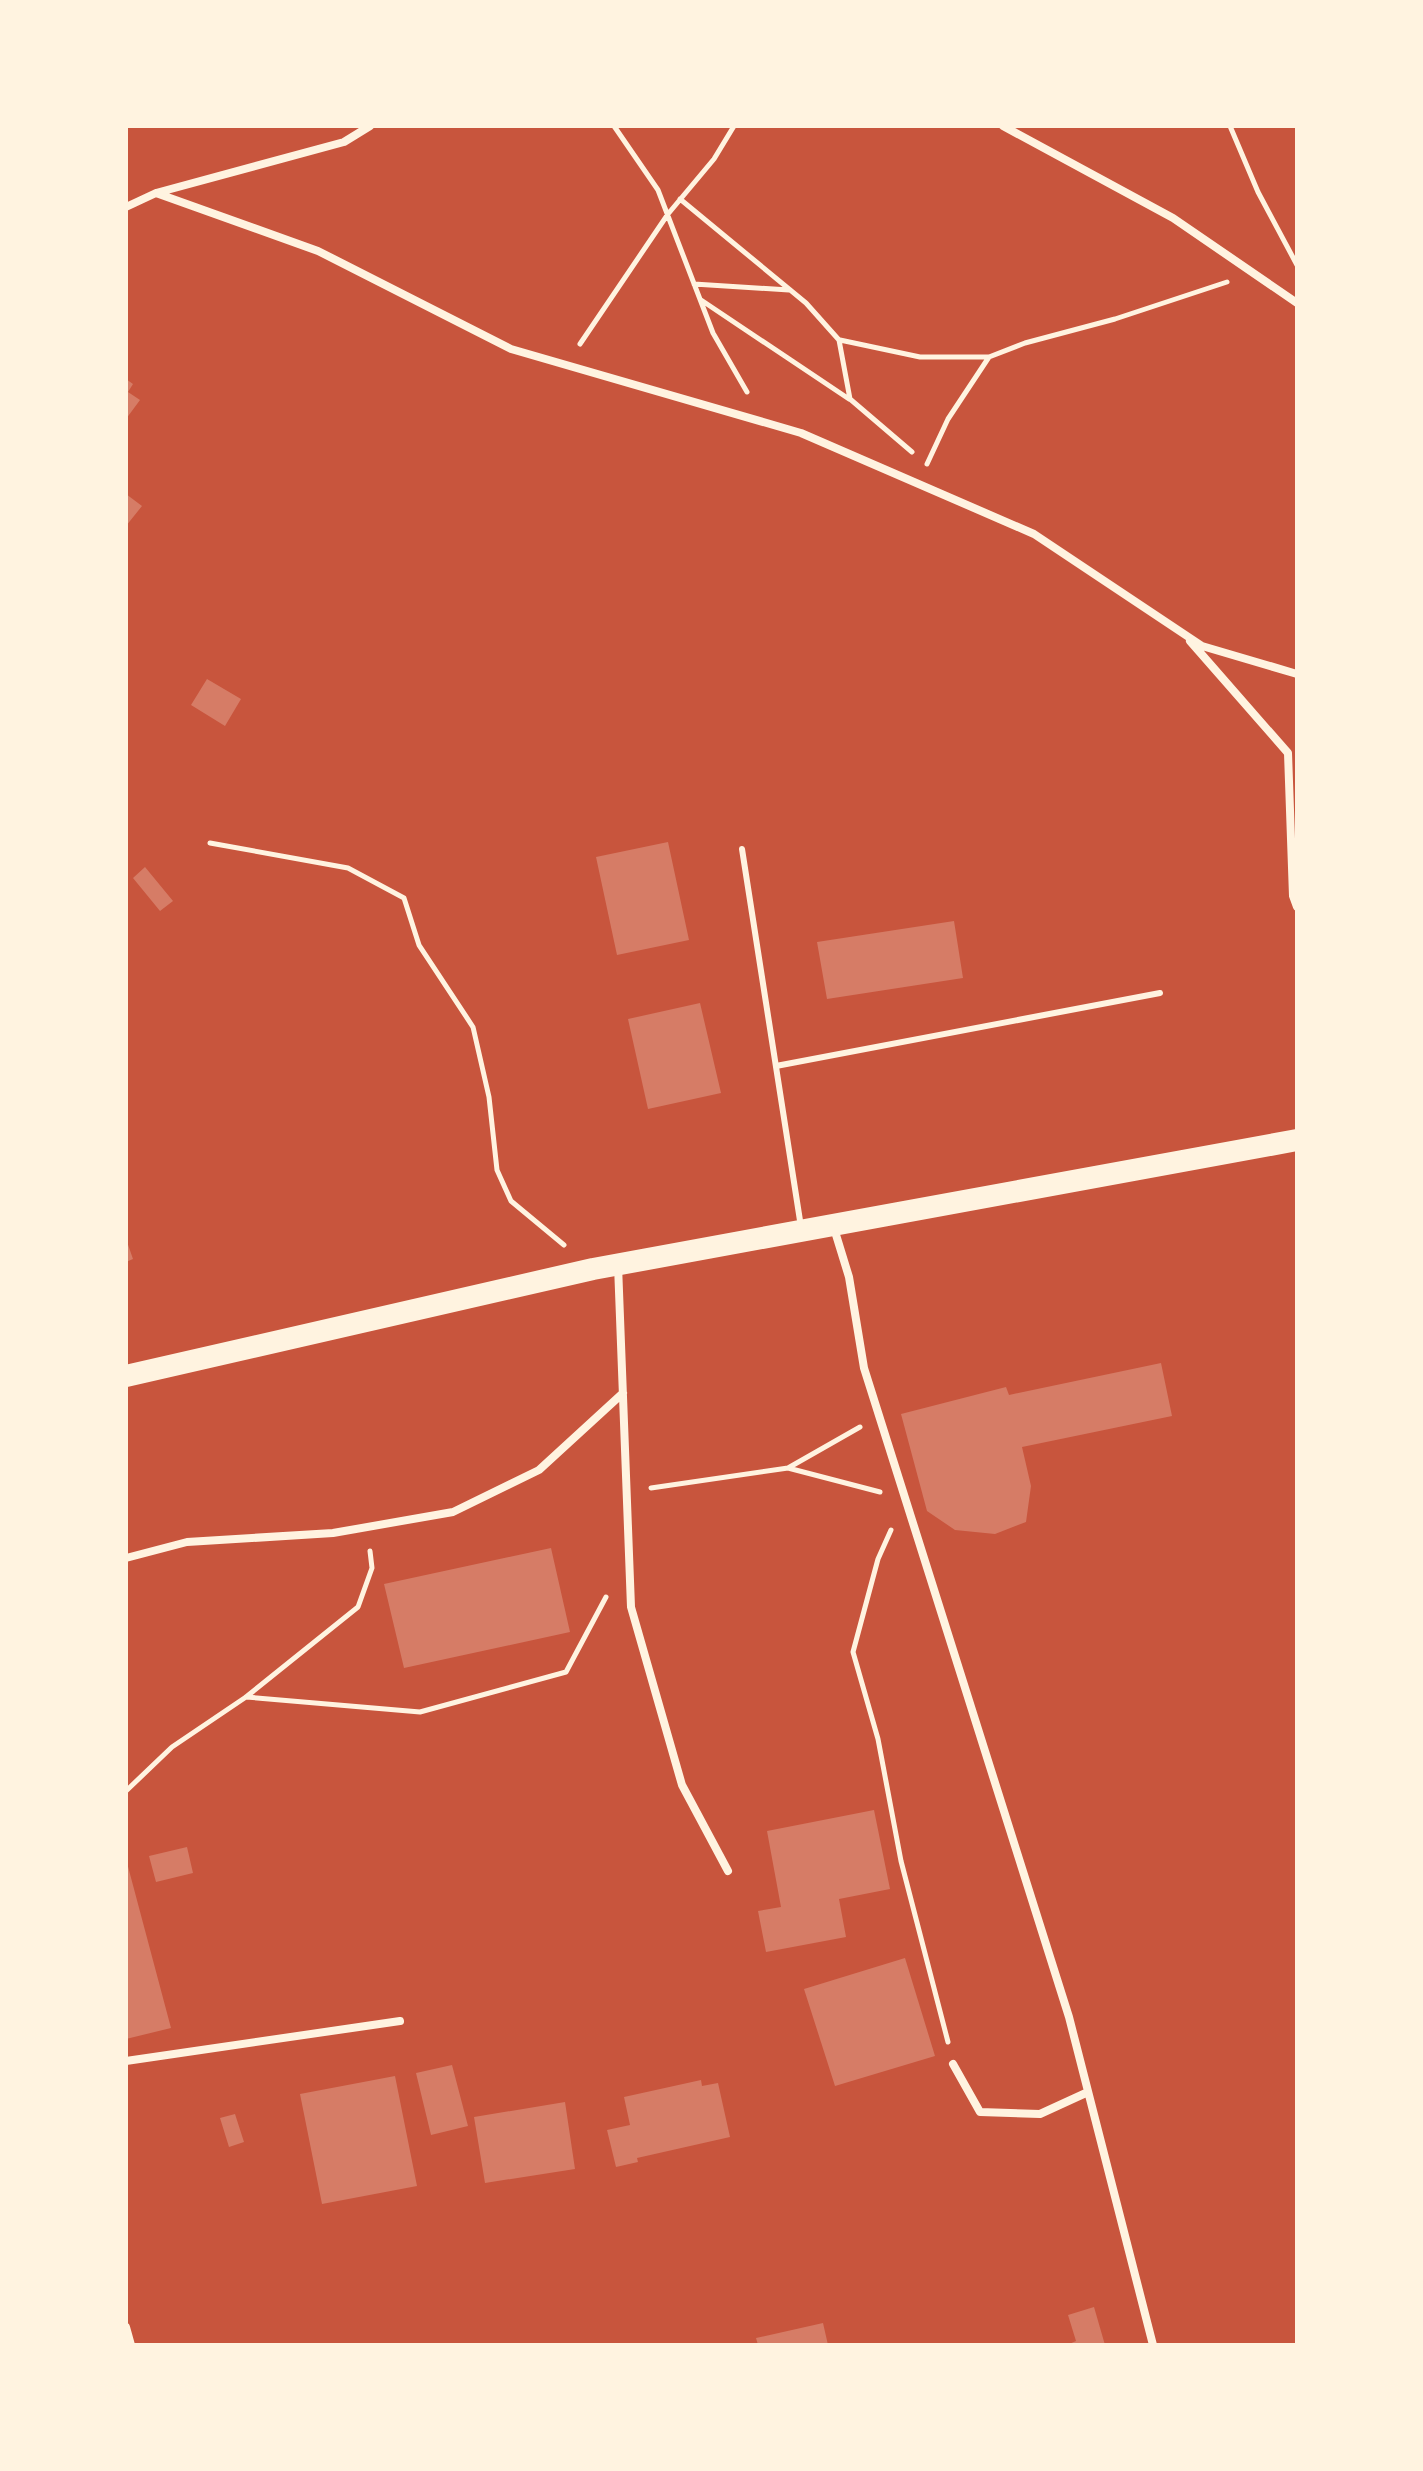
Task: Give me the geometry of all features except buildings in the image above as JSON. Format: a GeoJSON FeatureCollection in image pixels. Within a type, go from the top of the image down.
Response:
{"type":"FeatureCollection","features":[{"type":"Feature","properties":{"kind":"highway"},"geometry":{"type":"LineString","coordinates":[[126,1376],[593,1269],[1297,1140]]}},
{"type":"Feature","properties":{"kind":"street"},"geometry":{"type":"LineString","coordinates":[[126,207],[156,193],[331,146],[370,126]]}},
{"type":"Feature","properties":{"kind":"street"},"geometry":{"type":"LineString","coordinates":[[1003,126],[1173,218],[1297,303]]}},
{"type":"Feature","properties":{"kind":"street"},"geometry":{"type":"LineString","coordinates":[[156,193],[318,251],[511,349],[801,433],[1034,534],[1202,646],[1297,674]]}},
{"type":"Feature","properties":{"kind":"street"},"geometry":{"type":"LineString","coordinates":[[1181,631],[1288,753],[1293,896],[1297,907]]}},
{"type":"Feature","properties":{"kind":"street"},"geometry":{"type":"LineString","coordinates":[[833,1225],[849,1277],[864,1368],[1060,1987],[1153,2345]]}},
{"type":"Feature","properties":{"kind":"street"},"geometry":{"type":"LineString","coordinates":[[618,1265],[631,1607],[682,1785],[728,1871]]}},
{"type":"Feature","properties":{"kind":"street"},"geometry":{"type":"LineString","coordinates":[[126,1558],[187,1542],[333,1533],[453,1512],[539,1470],[623,1393]]}},
{"type":"Feature","properties":{"kind":"street"},"geometry":{"type":"LineString","coordinates":[[126,2061],[400,2021]]}},
{"type":"Feature","properties":{"kind":"street"},"geometry":{"type":"LineString","coordinates":[[953,2064],[980,2112],[1040,2114],[1088,2092]]}},
{"type":"Feature","properties":{"kind":"street"},"geometry":{"type":"LineString","coordinates":[[126,2327],[131,2345]]}},
{"type":"Feature","properties":{"kind":"lane"},"geometry":{"type":"LineString","coordinates":[[742,849],[802,1230]]}},
{"type":"Feature","properties":{"kind":"lane"},"geometry":{"type":"LineString","coordinates":[[776,1066],[1160,993]]}},
{"type":"Feature","properties":{"kind":"path"},"geometry":{"type":"LineString","coordinates":[[614,126],[658,190],[713,333],[764,422]]}},
{"type":"Feature","properties":{"kind":"path"},"geometry":{"type":"LineString","coordinates":[[566,365],[668,214],[714,159],[734,126]]}},
{"type":"Feature","properties":{"kind":"path"},"geometry":{"type":"LineString","coordinates":[[1230,126],[1258,192],[1297,265]]}},
{"type":"Feature","properties":{"kind":"path"},"geometry":{"type":"LineString","coordinates":[[680,199],[790,290],[839,340],[920,357],[989,357],[1025,343],[1115,319],[1255,274]]}},
{"type":"Feature","properties":{"kind":"path"},"geometry":{"type":"LineString","coordinates":[[694,284],[790,290]]}},
{"type":"Feature","properties":{"kind":"path"},"geometry":{"type":"LineString","coordinates":[[700,300],[850,399],[926,465]]}},
{"type":"Feature","properties":{"kind":"path"},"geometry":{"type":"LineString","coordinates":[[839,340],[850,399]]}},
{"type":"Feature","properties":{"kind":"path"},"geometry":{"type":"LineString","coordinates":[[930,489],[926,465],[948,419],[989,357]]}},
{"type":"Feature","properties":{"kind":"path"},"geometry":{"type":"LineString","coordinates":[[210,843],[348,868],[404,898],[419,945],[473,1027],[489,1097],[497,1170],[511,1201],[593,1269]]}},
{"type":"Feature","properties":{"kind":"path"},"geometry":{"type":"LineString","coordinates":[[626,1491],[788,1468],[879,1416]]}},
{"type":"Feature","properties":{"kind":"path"},"geometry":{"type":"LineString","coordinates":[[788,1468],[906,1499],[878,1559],[853,1652],[878,1739],[901,1861],[953,2064]]}},
{"type":"Feature","properties":{"kind":"path"},"geometry":{"type":"LineString","coordinates":[[126,1791],[172,1747],[246,1697],[358,1607],[372,1568],[366,1527]]}},
{"type":"Feature","properties":{"kind":"path"},"geometry":{"type":"LineString","coordinates":[[246,1697],[420,1712],[566,1672],[597,1616],[628,1548]]}}]}
